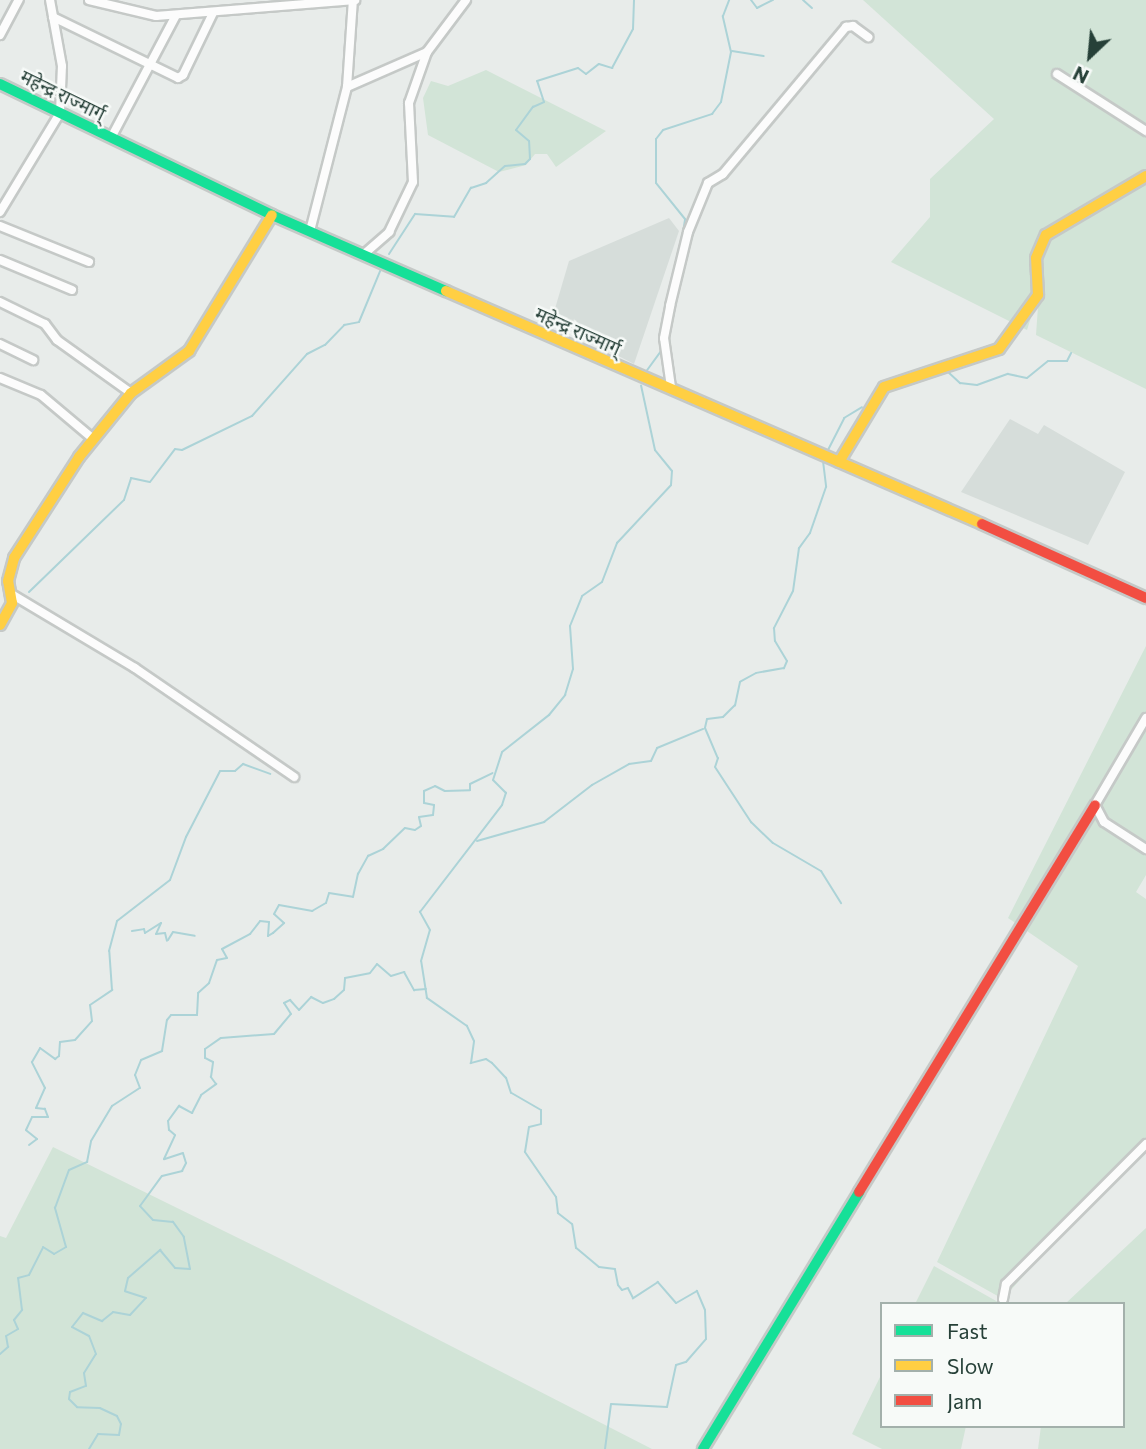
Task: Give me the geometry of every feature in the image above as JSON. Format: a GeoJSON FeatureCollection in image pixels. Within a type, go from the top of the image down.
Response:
{"type":"FeatureCollection","features":[{"type":"Feature","properties":{"kind":"main road","name":"महेन्द्र राज्मार्ग्"},"geometry":{"type":"LineString","coordinates":[[0,84],[363,256],[628,372],[666,386],[1146,598]]}},
{"type":"Feature","properties":{"kind":"main road"},"geometry":{"type":"LineString","coordinates":[[839,462],[866,416],[868,407],[884,387],[999,349],[1030,312],[1038,295],[1037,258],[1046,235],[1146,176]]}},
{"type":"Feature","properties":{"kind":"main road"},"geometry":{"type":"LineString","coordinates":[[0,625],[13,595],[8,581],[14,558],[92,439],[131,393],[189,351],[272,215]]}},
{"type":"Feature","properties":{"kind":"main road"},"geometry":{"type":"LineString","coordinates":[[703,1449],[1095,806]]}},
{"type":"Feature","properties":{"kind":"street"},"geometry":{"type":"LineString","coordinates":[[0,34],[19,0]]}},
{"type":"Feature","properties":{"kind":"street"},"geometry":{"type":"LineString","coordinates":[[0,212],[60,113],[62,66],[50,0]]}},
{"type":"Feature","properties":{"kind":"street"},"geometry":{"type":"LineString","coordinates":[[89,0],[156,16],[354,0],[347,87],[310,231]]}},
{"type":"Feature","properties":{"kind":"street"},"geometry":{"type":"LineString","coordinates":[[363,256],[389,233],[413,181],[409,103],[427,52],[466,0]]}},
{"type":"Feature","properties":{"kind":"street"},"geometry":{"type":"LineString","coordinates":[[53,18],[181,78],[213,13]]}},
{"type":"Feature","properties":{"kind":"street"},"geometry":{"type":"LineString","coordinates":[[111,138],[176,15]]}},
{"type":"Feature","properties":{"kind":"street"},"geometry":{"type":"LineString","coordinates":[[666,386],[664,338],[670,306],[688,232],[708,183],[723,174],[848,25],[868,37]]}},
{"type":"Feature","properties":{"kind":"street"},"geometry":{"type":"LineString","coordinates":[[347,87],[427,52]]}},
{"type":"Feature","properties":{"kind":"street"},"geometry":{"type":"LineString","coordinates":[[1057,74],[1146,131]]}},
{"type":"Feature","properties":{"kind":"street"},"geometry":{"type":"LineString","coordinates":[[0,226],[89,262]]}},
{"type":"Feature","properties":{"kind":"street"},"geometry":{"type":"LineString","coordinates":[[0,260],[72,290]]}},
{"type":"Feature","properties":{"kind":"street"},"geometry":{"type":"LineString","coordinates":[[0,302],[44,324],[57,340],[131,393]]}},
{"type":"Feature","properties":{"kind":"street"},"geometry":{"type":"LineString","coordinates":[[0,344],[33,360]]}},
{"type":"Feature","properties":{"kind":"street"},"geometry":{"type":"LineString","coordinates":[[0,378],[41,395],[92,439]]}},
{"type":"Feature","properties":{"kind":"street"},"geometry":{"type":"LineString","coordinates":[[13,595],[135,668],[294,777]]}},
{"type":"Feature","properties":{"kind":"street"},"geometry":{"type":"LineString","coordinates":[[1146,718],[1095,806],[1104,822],[1146,849]]}},
{"type":"Feature","properties":{"kind":"street"},"geometry":{"type":"LineString","coordinates":[[1003,1299],[1006,1284],[1146,1144]]}},
{"type":"Feature","properties":{"kind":"shaded area"},"geometry":{"type":"Polygon","coordinates":[[[669,218],[679,231],[634,364],[572,332],[554,312],[569,261],[669,218]]]}},
{"type":"Feature","properties":{"kind":"shaded area"},"geometry":{"type":"Polygon","coordinates":[[[1010,419],[1038,434],[1044,425],[1125,472],[1088,545],[961,492],[1010,419]]]}},
{"type":"Feature","properties":{"kind":"green space"},"geometry":{"type":"Polygon","coordinates":[[[863,0],[1146,0],[1146,389],[1036,335],[1039,292],[1027,330],[891,262],[930,217],[930,179],[994,119],[863,0]]]}},
{"type":"Feature","properties":{"kind":"green space"},"geometry":{"type":"Polygon","coordinates":[[[486,70],[606,131],[556,167],[547,154],[535,154],[526,165],[499,172],[428,135],[423,98],[431,81],[448,86],[486,70]]]}},
{"type":"Feature","properties":{"kind":"green space"},"geometry":{"type":"Polygon","coordinates":[[[1146,646],[1146,875],[1136,892],[1146,899],[1146,1138],[1003,1299],[937,1262],[1078,966],[1008,918],[1146,646]]]}},
{"type":"Feature","properties":{"kind":"green space"},"geometry":{"type":"Polygon","coordinates":[[[53,1147],[283,1260],[652,1449],[0,1449],[0,1236],[6,1238],[53,1147]]]}},
{"type":"Feature","properties":{"kind":"green space"},"geometry":{"type":"Polygon","coordinates":[[[1146,1228],[1146,1449],[1038,1449],[1041,1428],[1125,1428],[1125,1302],[1067,1302],[1146,1228]]]}},
{"type":"Feature","properties":{"kind":"green space"},"geometry":{"type":"Polygon","coordinates":[[[934,1266],[998,1302],[916,1302],[934,1266]]]}},
{"type":"Feature","properties":{"kind":"green space"},"geometry":{"type":"Polygon","coordinates":[[[880,1377],[880,1428],[966,1428],[961,1449],[882,1449],[852,1434],[880,1377]]]}},
{"type":"Feature","properties":{"kind":"waterway"},"geometry":{"type":"LineString","coordinates":[[389,254],[415,214],[454,217],[471,188],[486,183],[505,166],[525,164],[530,159],[529,141],[516,130],[533,107],[544,102],[537,81],[578,68],[586,74],[599,64],[612,68],[633,29],[634,0]]}},
{"type":"Feature","properties":{"kind":"waterway"},"geometry":{"type":"LineString","coordinates":[[681,245],[685,219],[656,183],[656,139],[663,130],[712,114],[721,102],[731,52],[723,16],[729,0]]}},
{"type":"Feature","properties":{"kind":"waterway"},"geometry":{"type":"LineString","coordinates":[[751,0],[757,8],[773,0]]}},
{"type":"Feature","properties":{"kind":"waterway"},"geometry":{"type":"LineString","coordinates":[[803,0],[812,8]]}},
{"type":"Feature","properties":{"kind":"waterway"},"geometry":{"type":"LineString","coordinates":[[732,51],[764,56]]}},
{"type":"Feature","properties":{"kind":"waterway"},"geometry":{"type":"LineString","coordinates":[[663,324],[679,251]]}},
{"type":"Feature","properties":{"kind":"waterway"},"geometry":{"type":"LineString","coordinates":[[29,592],[124,500],[131,478],[150,482],[175,449],[182,450],[252,416],[307,354],[325,345],[344,325],[359,322],[381,269]]}},
{"type":"Feature","properties":{"kind":"waterway"},"geometry":{"type":"LineString","coordinates":[[645,373],[662,350]]}},
{"type":"Feature","properties":{"kind":"waterway"},"geometry":{"type":"LineString","coordinates":[[947,371],[960,383],[977,385],[1008,374],[1027,378],[1048,361],[1067,361],[1071,353]]}},
{"type":"Feature","properties":{"kind":"waterway"},"geometry":{"type":"LineString","coordinates":[[605,1449],[611,1404],[667,1407],[676,1365],[686,1362],[706,1339],[705,1310],[697,1291],[676,1303],[658,1282],[633,1298],[628,1288],[622,1290],[618,1285],[615,1269],[599,1267],[576,1248],[572,1224],[558,1213],[556,1197],[525,1152],[529,1127],[541,1124],[541,1110],[511,1093],[506,1078],[492,1063],[486,1059],[471,1063],[474,1041],[467,1026],[427,998],[421,961],[430,930],[420,912],[502,805],[506,793],[493,780],[502,752],[549,715],[565,695],[573,669],[570,626],[582,596],[602,582],[617,543],[671,485],[672,471],[655,450],[641,385]]}},
{"type":"Feature","properties":{"kind":"waterway"},"geometry":{"type":"LineString","coordinates":[[828,450],[844,418],[862,407]]}},
{"type":"Feature","properties":{"kind":"waterway"},"geometry":{"type":"LineString","coordinates":[[823,461],[826,487],[810,533],[799,548],[793,591],[774,628],[775,641],[787,661],[784,668],[756,673],[740,682],[735,705],[723,717],[707,719],[705,728],[718,758],[715,767],[751,822],[773,843],[821,871],[841,903]]}},
{"type":"Feature","properties":{"kind":"waterway"},"geometry":{"type":"LineString","coordinates":[[477,841],[544,822],[592,785],[629,764],[651,761],[657,748],[703,729]]}},
{"type":"Feature","properties":{"kind":"waterway"},"geometry":{"type":"LineString","coordinates":[[29,1145],[37,1139],[26,1130],[32,1117],[48,1117],[45,1109],[36,1108],[45,1088],[32,1062],[40,1048],[55,1059],[59,1056],[60,1042],[75,1040],[92,1021],[90,1005],[112,990],[109,951],[117,921],[170,880],[186,837],[220,771],[235,771],[243,764],[270,774]]}},
{"type":"Feature","properties":{"kind":"waterway"},"geometry":{"type":"LineString","coordinates":[[0,1354],[8,1347],[6,1336],[18,1329],[14,1320],[22,1310],[18,1278],[29,1275],[43,1247],[54,1254],[66,1247],[55,1208],[69,1170],[87,1162],[91,1141],[112,1106],[140,1088],[135,1075],[141,1060],[162,1051],[167,1020],[171,1015],[197,1015],[198,993],[209,983],[217,960],[227,958],[222,949],[250,934],[260,921],[269,922],[268,936],[273,933],[284,923],[274,914],[279,905],[312,911],[326,903],[329,893],[353,897],[358,874],[368,856],[383,849],[405,828],[415,830],[421,826],[419,817],[433,815],[434,805],[424,803],[424,791],[435,786],[445,791],[470,790],[470,784],[493,773]]}},
{"type":"Feature","properties":{"kind":"waterway"},"geometry":{"type":"LineString","coordinates":[[132,931],[144,929],[145,933],[161,923],[156,934],[165,933],[167,941]]}},
{"type":"Feature","properties":{"kind":"waterway"},"geometry":{"type":"LineString","coordinates":[[168,940],[173,932],[195,936]]}},
{"type":"Feature","properties":{"kind":"waterway"},"geometry":{"type":"LineString","coordinates":[[89,1449],[98,1434],[119,1435],[121,1424],[117,1416],[100,1408],[77,1407],[69,1399],[70,1392],[86,1386],[84,1373],[96,1354],[89,1336],[72,1327],[83,1313],[102,1321],[113,1312],[130,1315],[146,1298],[125,1291],[128,1278],[160,1250],[175,1268],[190,1269],[184,1237],[173,1222],[153,1220],[140,1206],[162,1176],[182,1171],[186,1163],[183,1153],[164,1159],[175,1135],[169,1130],[168,1121],[179,1106],[192,1113],[201,1095],[216,1084],[211,1077],[213,1062],[205,1058],[205,1049],[221,1038],[274,1034],[291,1014],[284,1003],[290,1000],[299,1010],[311,997],[323,1003],[334,999],[344,990],[345,978],[370,973],[377,964],[391,976],[404,972],[414,990],[426,989]]}},
{"type":"Feature","properties":{"kind":"traffic: fast"},"geometry":{"type":"LineString","coordinates":[[0,84],[272,215],[446,291]]}},
{"type":"Feature","properties":{"kind":"traffic: fast"},"geometry":{"type":"LineString","coordinates":[[703,1449],[859,1192]]}},
{"type":"Feature","properties":{"kind":"traffic: slow"},"geometry":{"type":"LineString","coordinates":[[839,462],[884,387],[999,349],[1038,295],[1036,258],[1046,235],[1146,176]]}},
{"type":"Feature","properties":{"kind":"traffic: slow"},"geometry":{"type":"LineString","coordinates":[[0,625],[12,603],[8,581],[14,558],[79,457],[131,393],[189,351],[272,215]]}},
{"type":"Feature","properties":{"kind":"traffic: slow"},"geometry":{"type":"LineString","coordinates":[[446,291],[982,524]]}},
{"type":"Feature","properties":{"kind":"traffic: jam"},"geometry":{"type":"LineString","coordinates":[[982,524],[1146,598]]}},
{"type":"Feature","properties":{"kind":"traffic: jam"},"geometry":{"type":"LineString","coordinates":[[859,1192],[1095,805]]}}]}
